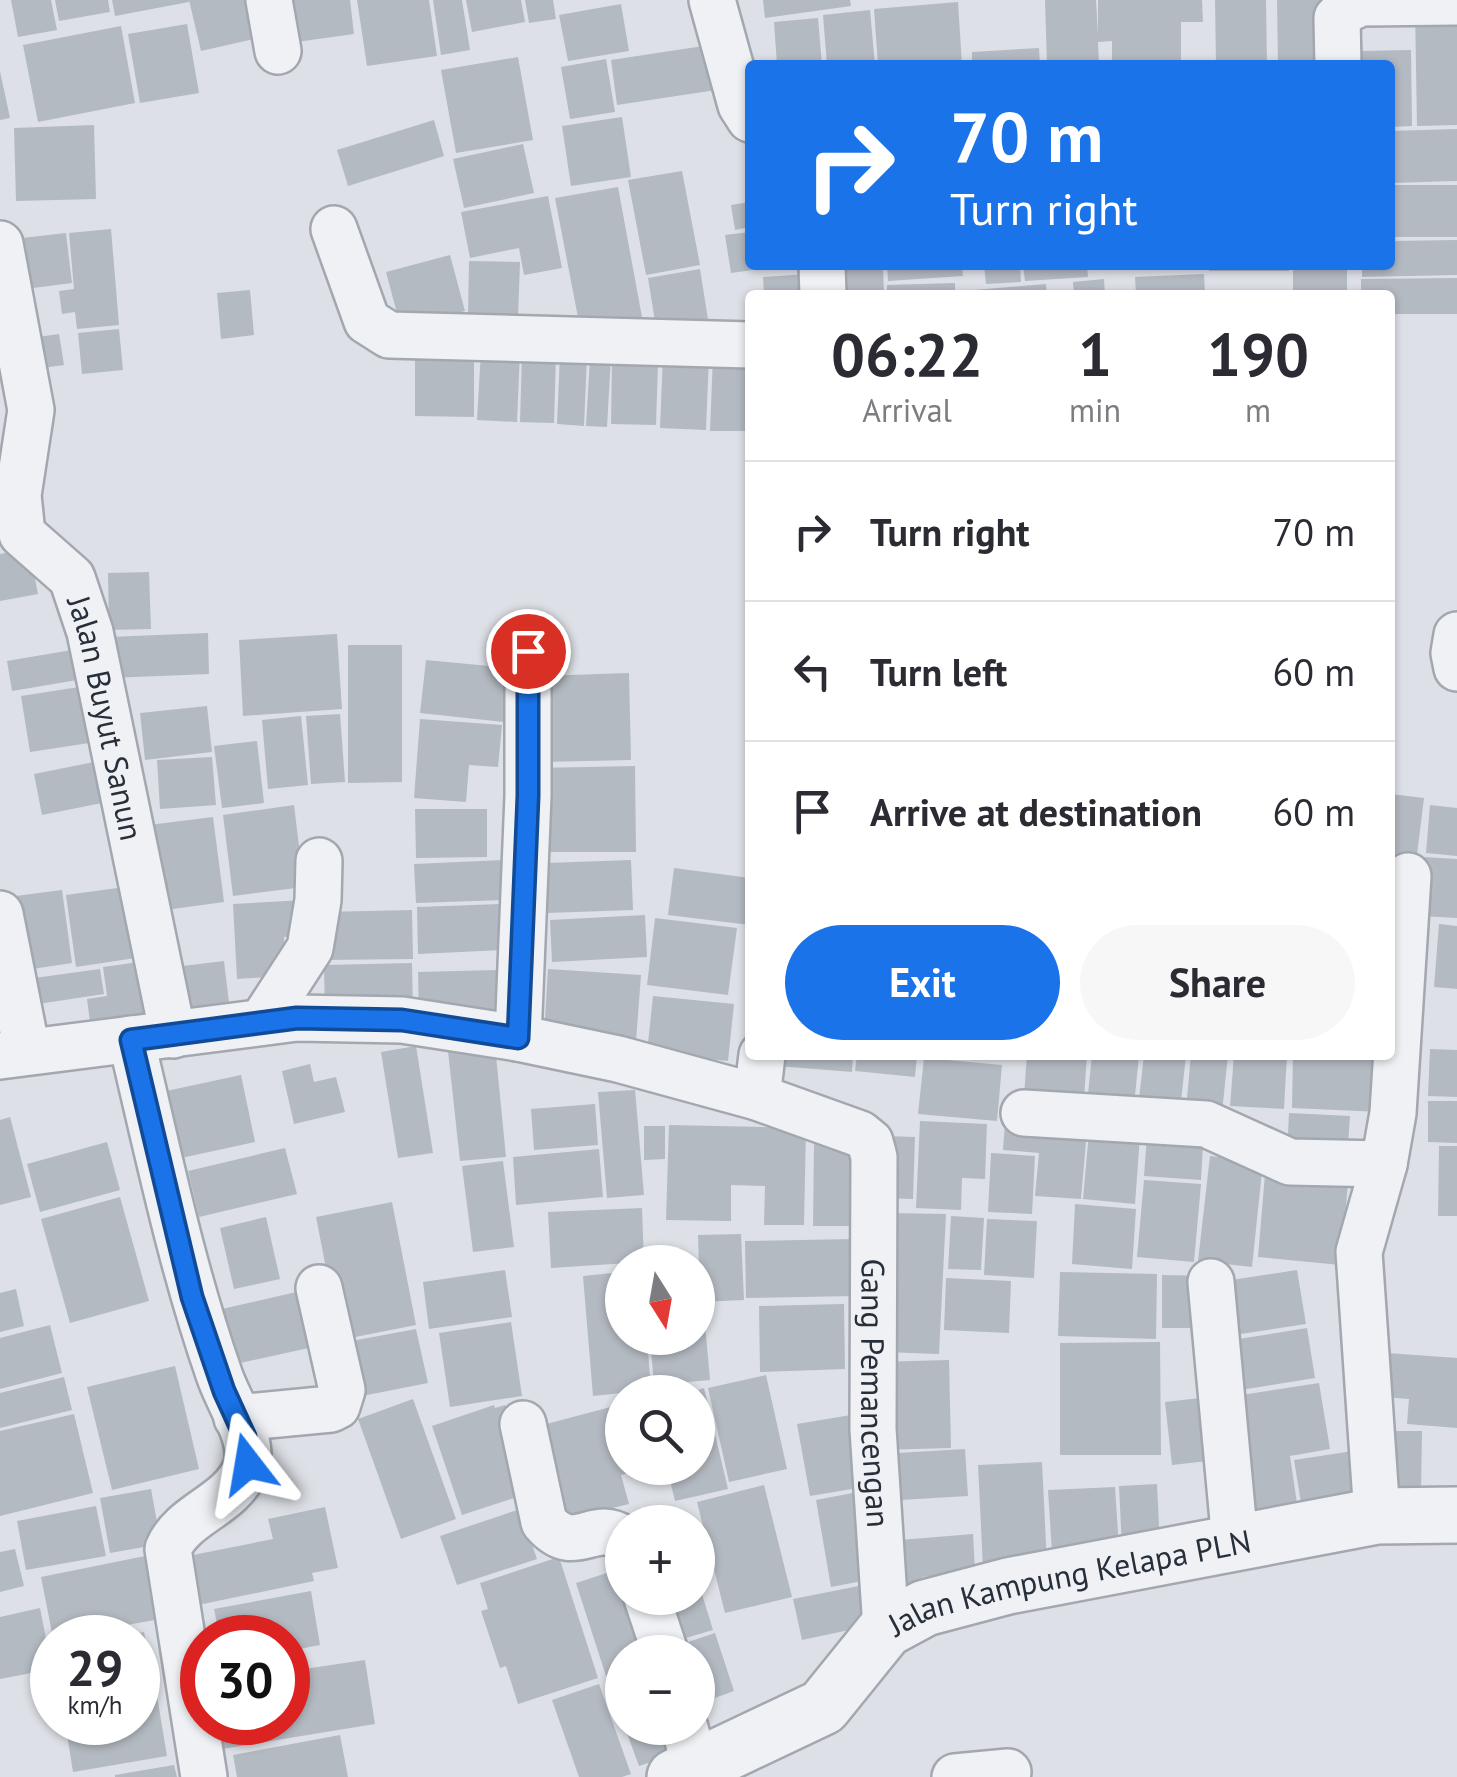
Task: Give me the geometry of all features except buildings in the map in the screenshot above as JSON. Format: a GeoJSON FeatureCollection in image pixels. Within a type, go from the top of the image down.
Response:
{"type":"FeatureCollection","features":[{"type":"Feature","properties":{"kind":"street"},"geometry":{"type":"LineString","coordinates":[[269,0],[278,51]]}},
{"type":"Feature","properties":{"kind":"street"},"geometry":{"type":"LineString","coordinates":[[712,0],[745,111]]}},
{"type":"Feature","properties":{"kind":"street"},"geometry":{"type":"LineString","coordinates":[[1338,60],[1338,18],[1352,6],[1457,2]]}},
{"type":"Feature","properties":{"kind":"street"},"geometry":{"type":"LineString","coordinates":[[334,228],[368,321],[388,335],[745,345]]}},
{"type":"Feature","properties":{"kind":"street","name":"Jalan Buyut Sanun"},"geometry":{"type":"LineString","coordinates":[[0,244],[32,410],[18,494],[22,534],[72,578],[90,632],[152,1037]]}},
{"type":"Feature","properties":{"kind":"street"},"geometry":{"type":"LineString","coordinates":[[1457,635],[1457,668]]}},
{"type":"Feature","properties":{"kind":"street"},"geometry":{"type":"LineString","coordinates":[[518,1038],[528,796],[528,651]]}},
{"type":"Feature","properties":{"kind":"street"},"geometry":{"type":"LineString","coordinates":[[262,1022],[310,948],[319,862]]}},
{"type":"Feature","properties":{"kind":"street"},"geometry":{"type":"LineString","coordinates":[[1377,1516],[1359,1252],[1384,1164],[1393,1113],[1408,876]]}},
{"type":"Feature","properties":{"kind":"street"},"geometry":{"type":"LineString","coordinates":[[0,914],[13,1054],[297,1018],[402,1020],[618,1059],[759,1076]]}},
{"type":"Feature","properties":{"kind":"street"},"geometry":{"type":"LineString","coordinates":[[152,1037],[192,1297],[245,1437],[248,1464],[215,1506],[174,1534],[168,1549],[204,1777]]}},
{"type":"Feature","properties":{"kind":"street","name":"Gang Pemancengan"},"geometry":{"type":"LineString","coordinates":[[759,1076],[860,1134],[870,1142],[874,1157],[873,1429],[886,1629]]}},
{"type":"Feature","properties":{"kind":"street"},"geometry":{"type":"LineString","coordinates":[[1024,1113],[1206,1124],[1290,1162],[1384,1164]]}},
{"type":"Feature","properties":{"kind":"street"},"geometry":{"type":"LineString","coordinates":[[1211,1282],[1235,1542]]}},
{"type":"Feature","properties":{"kind":"street"},"geometry":{"type":"LineString","coordinates":[[236,1418],[337,1406],[342,1390],[320,1288]]}},
{"type":"Feature","properties":{"kind":"street"},"geometry":{"type":"LineString","coordinates":[[523,1424],[544,1522],[553,1533],[572,1540],[605,1531]]}},
{"type":"Feature","properties":{"kind":"street","name":"Jalan Kampung Kelapa PLN"},"geometry":{"type":"LineString","coordinates":[[685,1758],[824,1707],[886,1629],[924,1608],[960,1596],[1377,1516],[1457,1515]]}},
{"type":"Feature","properties":{"kind":"street"},"geometry":{"type":"LineString","coordinates":[[954,1777],[1008,1772]]}},
{"type":"Feature","properties":{"kind":"route"},"geometry":{"type":"LineString","coordinates":[[248,1464],[245,1437],[224,1391],[192,1297],[131,1040],[297,1018],[402,1020],[518,1038],[528,796],[528,651]]}}]}
